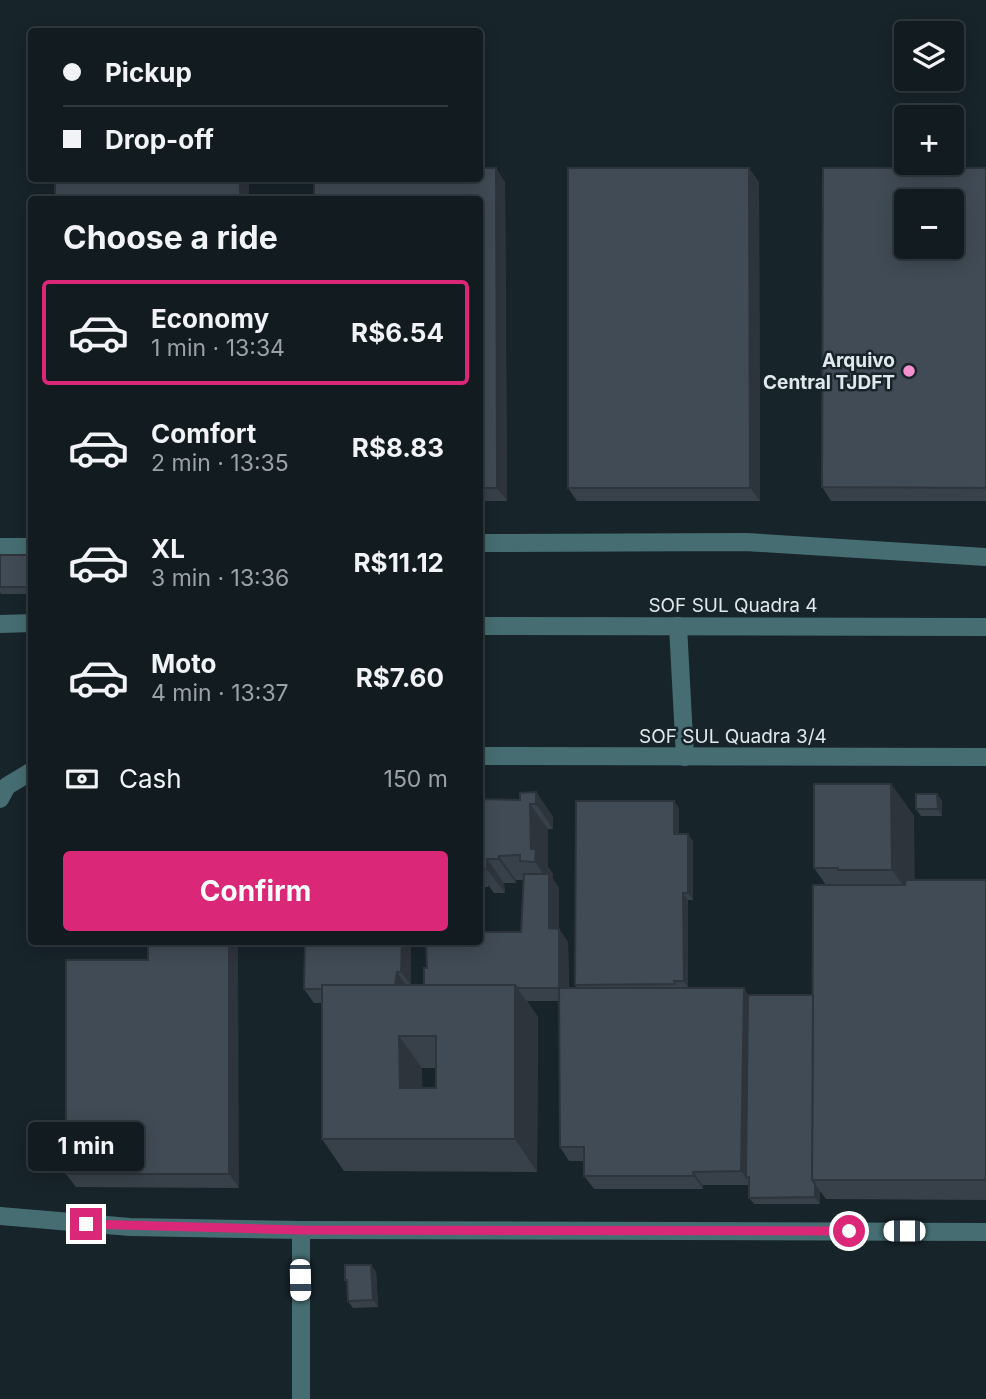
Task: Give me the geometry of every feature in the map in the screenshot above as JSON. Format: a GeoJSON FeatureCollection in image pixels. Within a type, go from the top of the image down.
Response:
{"type":"FeatureCollection","features":[{"type":"Feature","properties":{"kind":"street"},"geometry":{"type":"LineString","coordinates":[[483,543],[746,542],[986,557]]}},
{"type":"Feature","properties":{"kind":"street"},"geometry":{"type":"LineString","coordinates":[[0,547],[28,547]]}},
{"type":"Feature","properties":{"kind":"street"},"geometry":{"type":"LineString","coordinates":[[0,624],[28,623]]}},
{"type":"Feature","properties":{"kind":"street","name":"SOF SUL Quadra 4"},"geometry":{"type":"LineString","coordinates":[[483,626],[986,626]]}},
{"type":"Feature","properties":{"kind":"street"},"geometry":{"type":"LineString","coordinates":[[678,626],[685,757]]}},
{"type":"Feature","properties":{"kind":"street","name":"SOF SUL Quadra 3/4"},"geometry":{"type":"LineString","coordinates":[[483,757],[986,757]]}},
{"type":"Feature","properties":{"kind":"street"},"geometry":{"type":"LineString","coordinates":[[4,793],[28,775]]}},
{"type":"Feature","properties":{"kind":"street"},"geometry":{"type":"LineString","coordinates":[[0,1216],[130,1227],[300,1230],[986,1232]]}},
{"type":"Feature","properties":{"kind":"street"},"geometry":{"type":"LineString","coordinates":[[300,1230],[301,1399]]}},
{"type":"Feature","properties":{"kind":"building"},"geometry":{"type":"Polygon","coordinates":[[[483,168],[496,168],[497,488],[483,488],[483,196],[314,196],[314,182],[483,182],[483,168]]]}},
{"type":"Feature","properties":{"kind":"building"},"geometry":{"type":"Polygon","coordinates":[[[568,168],[749,168],[750,488],[568,488],[568,168]]]}},
{"type":"Feature","properties":{"kind":"building","name":"Arquivo Central TJDFT"},"geometry":{"type":"Polygon","coordinates":[[[823,168],[894,168],[894,175],[964,175],[964,168],[986,168],[986,488],[822,487],[823,168]]]}},
{"type":"Feature","properties":{"kind":"building"},"geometry":{"type":"Polygon","coordinates":[[[55,182],[240,182],[240,196],[55,196],[55,182]]]}},
{"type":"Feature","properties":{"kind":"building"},"geometry":{"type":"Polygon","coordinates":[[[0,555],[28,555],[28,587],[0,587],[0,555]]]}},
{"type":"Feature","properties":{"kind":"building"},"geometry":{"type":"Polygon","coordinates":[[[814,784],[891,784],[892,870],[814,868],[814,784]]]}},
{"type":"Feature","properties":{"kind":"building"},"geometry":{"type":"Polygon","coordinates":[[[536,792],[536,804],[530,804],[531,849],[536,849],[535,862],[520,861],[520,855],[499,856],[498,859],[487,859],[487,869],[483,869],[483,799],[520,800],[520,793],[536,792]]]}},
{"type":"Feature","properties":{"kind":"building"},"geometry":{"type":"Polygon","coordinates":[[[916,794],[937,794],[938,809],[916,809],[916,794]]]}},
{"type":"Feature","properties":{"kind":"building"},"geometry":{"type":"Polygon","coordinates":[[[576,801],[674,801],[674,834],[688,834],[688,893],[683,893],[684,981],[674,981],[675,984],[575,985],[576,801]]]}},
{"type":"Feature","properties":{"kind":"building"},"geometry":{"type":"Polygon","coordinates":[[[524,874],[549,874],[549,928],[559,929],[559,988],[424,985],[426,945],[483,945],[483,932],[521,932],[524,874]]]}},
{"type":"Feature","properties":{"kind":"building"},"geometry":{"type":"Polygon","coordinates":[[[906,880],[986,880],[986,1180],[812,1180],[813,885],[905,885],[906,880]]]}},
{"type":"Feature","properties":{"kind":"building"},"geometry":{"type":"Polygon","coordinates":[[[148,945],[229,945],[229,1174],[66,1174],[66,960],[148,960],[148,945]]]}},
{"type":"Feature","properties":{"kind":"building"},"geometry":{"type":"Polygon","coordinates":[[[305,945],[402,945],[401,972],[397,972],[395,985],[322,985],[322,989],[304,989],[305,945]]]}},
{"type":"Feature","properties":{"kind":"building"},"geometry":{"type":"Polygon","coordinates":[[[322,985],[515,985],[515,1139],[322,1139],[322,985]],[[399,1036],[400,1088],[436,1088],[436,1036],[399,1036]]]}},
{"type":"Feature","properties":{"kind":"building"},"geometry":{"type":"Polygon","coordinates":[[[559,988],[744,988],[741,1171],[693,1172],[694,1176],[584,1176],[584,1147],[560,1147],[559,988]]]}},
{"type":"Feature","properties":{"kind":"building"},"geometry":{"type":"Polygon","coordinates":[[[748,995],[813,995],[812,1180],[815,1184],[815,1197],[749,1198],[749,1177],[746,1178],[748,995]]]}},
{"type":"Feature","properties":{"kind":"building"},"geometry":{"type":"Polygon","coordinates":[[[345,1265],[371,1265],[373,1300],[348,1301],[345,1265]]]}},
{"type":"Feature","properties":{"kind":"place","name":"Arquivo Central TJDFT"},"geometry":{"type":"Point","coordinates":[909,371]}},
{"type":"Feature","properties":{"kind":"route"},"geometry":{"type":"LineString","coordinates":[[86,1224],[300,1230],[849,1231]]}}]}
